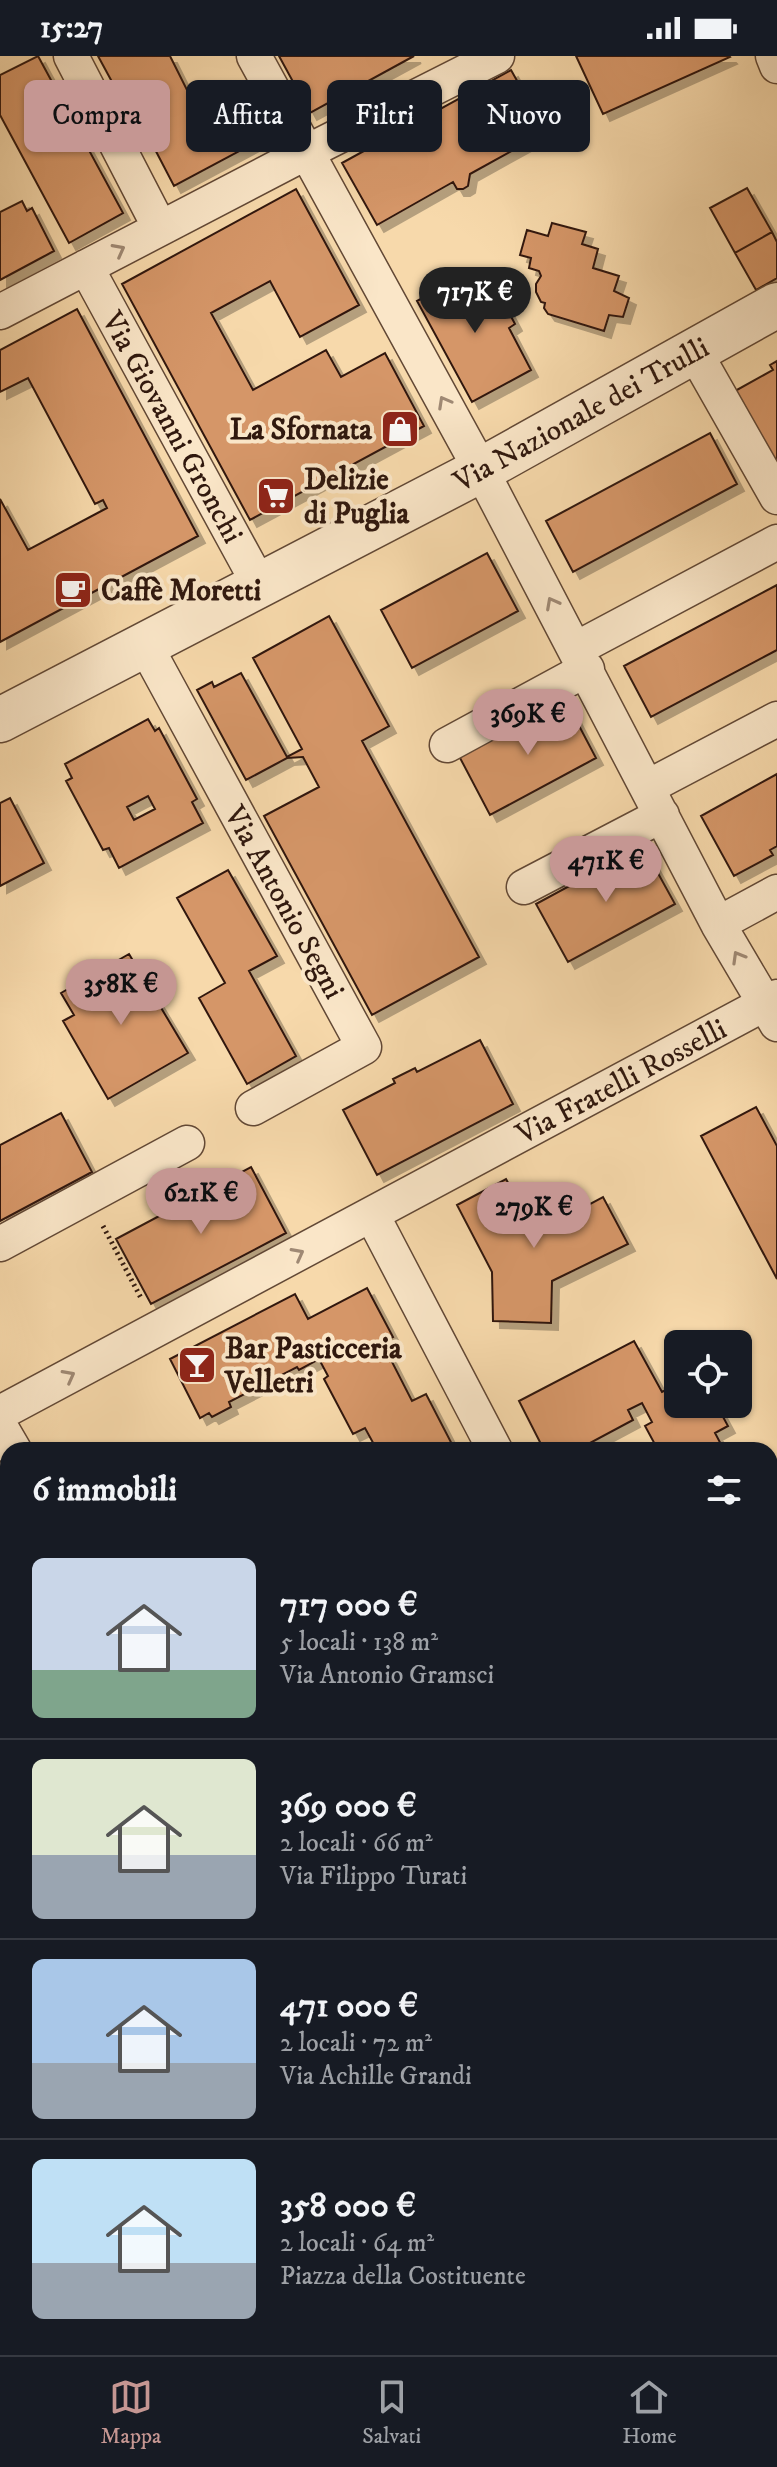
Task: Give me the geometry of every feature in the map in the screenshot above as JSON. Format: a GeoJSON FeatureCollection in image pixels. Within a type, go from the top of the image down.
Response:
{"type":"FeatureCollection","features":[{"type":"Feature","properties":{"kind":"street"},"geometry":{"type":"LineString","coordinates":[[71,56],[160,228]]}},
{"type":"Feature","properties":{"kind":"street"},"geometry":{"type":"LineString","coordinates":[[254,56],[267,80]]}},
{"type":"Feature","properties":{"kind":"street"},"geometry":{"type":"LineString","coordinates":[[311,150],[497,56]]}},
{"type":"Feature","properties":{"kind":"street"},"geometry":{"type":"LineString","coordinates":[[773,56],[777,66]]}},
{"type":"Feature","properties":{"kind":"street"},"geometry":{"type":"LineString","coordinates":[[0,312],[307,152],[582,659],[718,924],[773,1008]]}},
{"type":"Feature","properties":{"kind":"street","name":"Via Giovanni Gronchi"},"geometry":{"type":"LineString","coordinates":[[86,267],[260,586]]}},
{"type":"Feature","properties":{"kind":"street","name":"Via Nazionale dei Trulli"},"geometry":{"type":"LineString","coordinates":[[0,720],[481,470],[777,305]]}},
{"type":"Feature","properties":{"kind":"street"},"geometry":{"type":"LineString","coordinates":[[694,351],[777,497]]}},
{"type":"Feature","properties":{"kind":"street"},"geometry":{"type":"LineString","coordinates":[[447,745],[582,659],[777,542]]}},
{"type":"Feature","properties":{"kind":"street","name":"Via Antonio Segni"},"geometry":{"type":"LineString","coordinates":[[145,645],[364,1047],[253,1108]]}},
{"type":"Feature","properties":{"kind":"street"},"geometry":{"type":"LineString","coordinates":[[524,887],[777,719]]}},
{"type":"Feature","properties":{"kind":"street"},"geometry":{"type":"LineString","coordinates":[[718,924],[777,892]]}},
{"type":"Feature","properties":{"kind":"street","name":"Via Fratelli Rosselli"},"geometry":{"type":"LineString","coordinates":[[0,1413],[372,1215],[773,1008]]}},
{"type":"Feature","properties":{"kind":"street"},"geometry":{"type":"LineString","coordinates":[[0,1244],[187,1143]]}},
{"type":"Feature","properties":{"kind":"street"},"geometry":{"type":"LineString","coordinates":[[372,1215],[491,1442]]}},
{"type":"Feature","properties":{"kind":"path"},"geometry":{"type":"LineString","coordinates":[[87,1197],[157,1329]]}},
{"type":"Feature","properties":{"kind":"building"},"geometry":{"type":"Polygon","coordinates":[[[38,56],[51,80],[24,80],[24,152],[90,152],[123,213],[69,243],[0,115],[0,75],[38,56]]]}},
{"type":"Feature","properties":{"kind":"building"},"geometry":{"type":"Polygon","coordinates":[[[98,56],[170,56],[186,88],[186,152],[238,152],[174,186],[156,152],[170,152],[170,80],[111,80],[98,56]]]}},
{"type":"Feature","properties":{"kind":"building"},"geometry":{"type":"Polygon","coordinates":[[[279,56],[414,56],[370,80],[327,80],[327,104],[311,112],[311,80],[292,80],[279,56]]]}},
{"type":"Feature","properties":{"kind":"building"},"geometry":{"type":"Polygon","coordinates":[[[576,56],[730,57],[603,114],[590,80],[587,80],[576,56]]]}},
{"type":"Feature","properties":{"kind":"building"},"geometry":{"type":"Polygon","coordinates":[[[511,70],[517,80],[493,80],[511,70]]]}},
{"type":"Feature","properties":{"kind":"building"},"geometry":{"type":"Polygon","coordinates":[[[458,99],[458,152],[510,152],[470,174],[468,186],[463,189],[457,189],[453,182],[377,225],[342,163],[362,152],[442,152],[442,108],[458,99]]]}},
{"type":"Feature","properties":{"kind":"building"},"geometry":{"type":"Polygon","coordinates":[[[747,188],[772,232],[735,253],[710,208],[747,188]]]}},
{"type":"Feature","properties":{"kind":"building"},"geometry":{"type":"Polygon","coordinates":[[[296,189],[359,305],[300,337],[270,281],[211,313],[253,390],[326,350],[341,377],[385,353],[424,426],[250,520],[122,284],[296,189]]]}},
{"type":"Feature","properties":{"kind":"building"},"geometry":{"type":"Polygon","coordinates":[[[22,201],[27,211],[32,208],[54,251],[0,280],[0,212],[22,201]]]}},
{"type":"Feature","properties":{"kind":"building"},"geometry":{"type":"Polygon","coordinates":[[[552,223],[586,232],[582,244],[598,249],[593,268],[619,276],[614,291],[629,298],[623,317],[609,315],[604,331],[548,314],[545,303],[541,302],[536,292],[541,276],[539,271],[529,268],[531,258],[520,255],[527,230],[548,236],[552,223]]]}},
{"type":"Feature","properties":{"kind":"building"},"geometry":{"type":"Polygon","coordinates":[[[772,232],[777,242],[777,278],[756,290],[735,253],[772,232]]]}},
{"type":"Feature","properties":{"kind":"building"},"geometry":{"type":"Polygon","coordinates":[[[476,269],[499,310],[506,307],[515,324],[509,328],[531,370],[472,402],[417,301],[476,269]]]}},
{"type":"Feature","properties":{"kind":"building"},"geometry":{"type":"Polygon","coordinates":[[[77,309],[198,536],[0,642],[0,499],[28,550],[107,508],[103,500],[95,504],[28,378],[0,392],[0,350],[77,309]]]}},
{"type":"Feature","properties":{"kind":"building"},"geometry":{"type":"Polygon","coordinates":[[[777,361],[777,476],[735,391],[773,370],[770,365],[777,361]]]}},
{"type":"Feature","properties":{"kind":"building"},"geometry":{"type":"Polygon","coordinates":[[[710,433],[737,484],[573,572],[546,521],[710,433]]]}},
{"type":"Feature","properties":{"kind":"building"},"geometry":{"type":"Polygon","coordinates":[[[487,553],[518,611],[412,668],[381,610],[487,553]]]}},
{"type":"Feature","properties":{"kind":"building"},"geometry":{"type":"Polygon","coordinates":[[[777,585],[777,650],[651,717],[624,666],[777,585]]]}},
{"type":"Feature","properties":{"kind":"building"},"geometry":{"type":"Polygon","coordinates":[[[329,616],[389,726],[362,741],[479,957],[372,1015],[264,816],[319,787],[303,757],[287,758],[246,780],[197,690],[212,682],[214,687],[241,673],[287,757],[302,749],[253,658],[329,616]]]}},
{"type":"Feature","properties":{"kind":"building"},"geometry":{"type":"Polygon","coordinates":[[[565,699],[596,758],[490,815],[459,756],[565,699]]]}},
{"type":"Feature","properties":{"kind":"building"},"geometry":{"type":"Polygon","coordinates":[[[148,719],[155,731],[159,728],[197,799],[192,802],[203,823],[119,868],[109,848],[103,850],[66,781],[72,778],[65,764],[148,719]],[[148,796],[127,807],[134,820],[155,809],[148,796]]]}},
{"type":"Feature","properties":{"kind":"building"},"geometry":{"type":"Polygon","coordinates":[[[777,774],[777,846],[770,850],[773,855],[734,876],[701,816],[777,774]]]}},
{"type":"Feature","properties":{"kind":"building"},"geometry":{"type":"Polygon","coordinates":[[[10,798],[44,863],[0,886],[0,803],[10,798]]]}},
{"type":"Feature","properties":{"kind":"building"},"geometry":{"type":"Polygon","coordinates":[[[643,846],[675,904],[568,962],[536,904],[643,846]]]}},
{"type":"Feature","properties":{"kind":"building"},"geometry":{"type":"Polygon","coordinates":[[[228,870],[277,956],[249,971],[296,1056],[247,1084],[199,998],[225,983],[177,898],[228,870]]]}},
{"type":"Feature","properties":{"kind":"building"},"geometry":{"type":"Polygon","coordinates":[[[129,954],[188,1053],[108,1099],[63,1021],[74,1015],[61,993],[129,954]]]}},
{"type":"Feature","properties":{"kind":"building"},"geometry":{"type":"Polygon","coordinates":[[[480,1040],[513,1104],[377,1175],[343,1110],[395,1083],[393,1079],[415,1068],[417,1072],[480,1040]]]}},
{"type":"Feature","properties":{"kind":"building"},"geometry":{"type":"Polygon","coordinates":[[[756,1107],[777,1146],[777,1279],[701,1136],[756,1107]]]}},
{"type":"Feature","properties":{"kind":"building"},"geometry":{"type":"Polygon","coordinates":[[[61,1113],[92,1172],[0,1221],[0,1145],[61,1113]]]}},
{"type":"Feature","properties":{"kind":"building"},"geometry":{"type":"Polygon","coordinates":[[[251,1167],[286,1233],[151,1304],[116,1239],[251,1167]]]}},
{"type":"Feature","properties":{"kind":"building"},"geometry":{"type":"Polygon","coordinates":[[[506,1179],[536,1233],[603,1197],[628,1244],[552,1281],[551,1323],[493,1321],[492,1272],[457,1205],[506,1179]]]}},
{"type":"Feature","properties":{"kind":"building"},"geometry":{"type":"Polygon","coordinates":[[[367,1288],[393,1337],[380,1343],[386,1355],[412,1401],[426,1394],[451,1442],[373,1442],[365,1428],[353,1434],[324,1379],[328,1376],[319,1359],[229,1402],[231,1407],[212,1417],[209,1413],[200,1418],[170,1359],[295,1294],[308,1319],[367,1288]]]}},
{"type":"Feature","properties":{"kind":"building"},"geometry":{"type":"Polygon","coordinates":[[[634,1341],[664,1391],[664,1418],[724,1418],[728,1426],[715,1433],[720,1442],[654,1442],[645,1426],[652,1422],[642,1403],[628,1410],[633,1420],[592,1442],[540,1442],[519,1401],[634,1341]]]}},
{"type":"Feature","properties":{"kind":"place","name":"La Sfornata"},"geometry":{"type":"Point","coordinates":[400,429]}},
{"type":"Feature","properties":{"kind":"place","name":"Delizie di Puglia"},"geometry":{"type":"Point","coordinates":[276,496]}},
{"type":"Feature","properties":{"kind":"place","name":"Caffè Moretti"},"geometry":{"type":"Point","coordinates":[73,590]}},
{"type":"Feature","properties":{"kind":"place","name":"Bar Pasticceria Velletri"},"geometry":{"type":"Point","coordinates":[197,1365]}}]}
